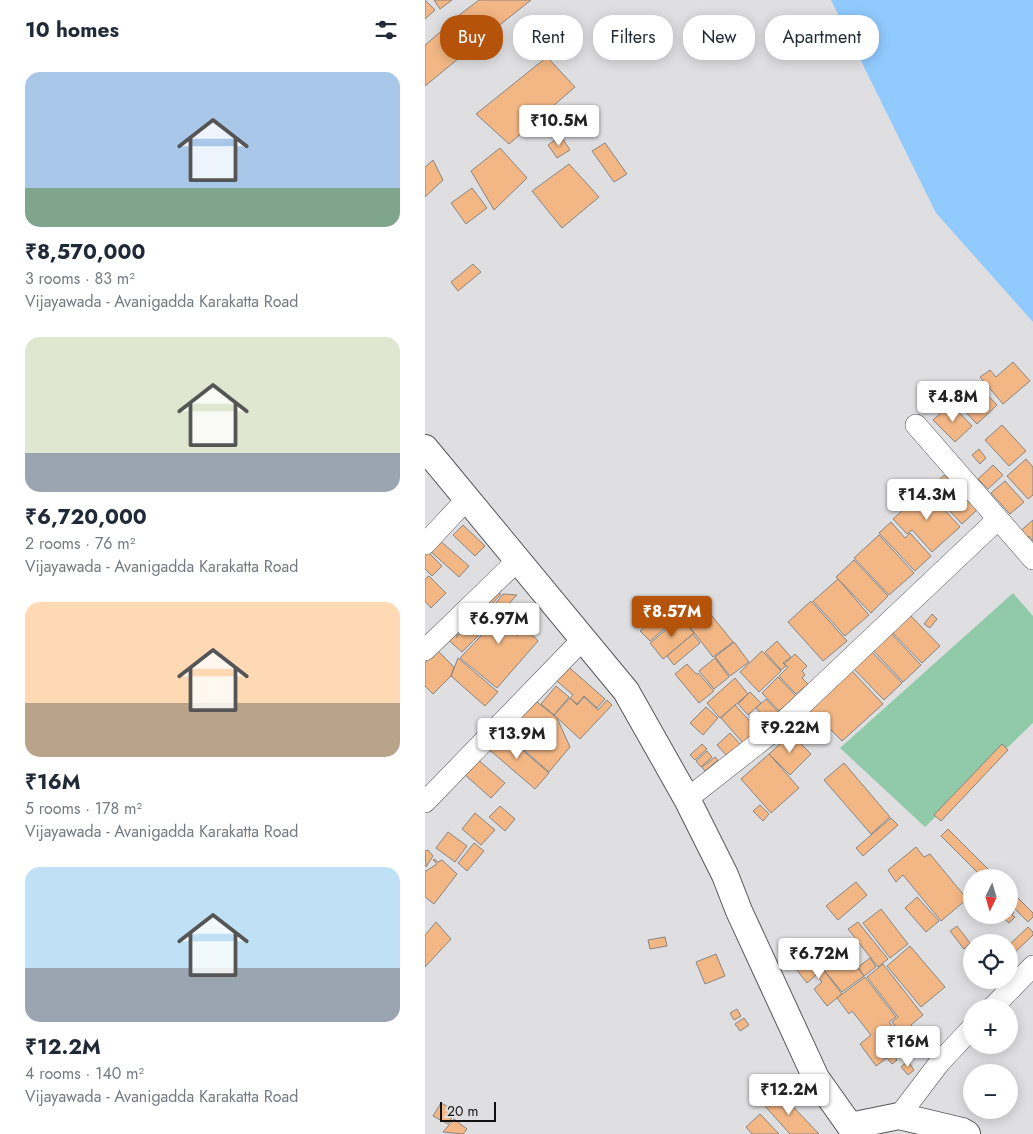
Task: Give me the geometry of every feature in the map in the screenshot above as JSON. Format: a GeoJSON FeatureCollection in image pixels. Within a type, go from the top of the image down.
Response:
{"type":"FeatureCollection","features":[{"type":"Feature","properties":{"kind":"main road"},"geometry":{"type":"LineString","coordinates":[[425,448],[519,559],[626,691],[687,799],[725,875],[739,911],[816,1078],[848,1130],[899,1116],[962,1131],[967,1134]]}},
{"type":"Feature","properties":{"kind":"street"},"geometry":{"type":"LineString","coordinates":[[916,425],[1033,559]]}},
{"type":"Feature","properties":{"kind":"street"},"geometry":{"type":"LineString","coordinates":[[425,544],[467,499]]}},
{"type":"Feature","properties":{"kind":"street"},"geometry":{"type":"LineString","coordinates":[[687,799],[775,730],[997,520]]}},
{"type":"Feature","properties":{"kind":"street"},"geometry":{"type":"LineString","coordinates":[[425,650],[519,559]]}},
{"type":"Feature","properties":{"kind":"street"},"geometry":{"type":"LineString","coordinates":[[425,802],[583,639]]}},
{"type":"Feature","properties":{"kind":"street"},"geometry":{"type":"LineString","coordinates":[[1001,999],[1033,966]]}},
{"type":"Feature","properties":{"kind":"street"},"geometry":{"type":"LineString","coordinates":[[899,1116],[940,1062],[963,1038]]}},
{"type":"Feature","properties":{"kind":"green space"},"geometry":{"type":"Polygon","coordinates":[[[1013,593],[1033,616],[1033,723],[925,827],[840,748],[1013,593]]]}},
{"type":"Feature","properties":{"kind":"water"},"geometry":{"type":"Polygon","coordinates":[[[831,0],[1033,0],[1033,322],[936,213],[861,60],[879,60],[879,15],[838,15],[831,0]]]}},
{"type":"Feature","properties":{"kind":"building"},"geometry":{"type":"Polygon","coordinates":[[[425,0],[435,10],[425,19],[425,0]]]}},
{"type":"Feature","properties":{"kind":"building"},"geometry":{"type":"Polygon","coordinates":[[[434,0],[452,0],[440,9],[434,0]]]}},
{"type":"Feature","properties":{"kind":"building"},"geometry":{"type":"Polygon","coordinates":[[[479,0],[531,0],[503,22],[503,15],[459,15],[479,0]]]}},
{"type":"Feature","properties":{"kind":"building"},"geometry":{"type":"Polygon","coordinates":[[[440,32],[440,60],[457,60],[425,86],[425,45],[440,32]]]}},
{"type":"Feature","properties":{"kind":"building"},"geometry":{"type":"Polygon","coordinates":[[[543,60],[550,60],[575,87],[509,144],[476,114],[543,60]]]}},
{"type":"Feature","properties":{"kind":"building"},"geometry":{"type":"Polygon","coordinates":[[[561,136],[570,150],[557,158],[548,145],[561,136]]]}},
{"type":"Feature","properties":{"kind":"building"},"geometry":{"type":"Polygon","coordinates":[[[605,143],[627,174],[614,182],[592,151],[605,143]]]}},
{"type":"Feature","properties":{"kind":"building"},"geometry":{"type":"Polygon","coordinates":[[[500,148],[527,178],[494,210],[471,171],[500,148]]]}},
{"type":"Feature","properties":{"kind":"building"},"geometry":{"type":"Polygon","coordinates":[[[433,160],[443,180],[425,197],[425,167],[433,160]]]}},
{"type":"Feature","properties":{"kind":"building"},"geometry":{"type":"Polygon","coordinates":[[[569,164],[599,197],[562,228],[532,191],[569,164]]]}},
{"type":"Feature","properties":{"kind":"building"},"geometry":{"type":"Polygon","coordinates":[[[472,188],[487,208],[466,224],[451,203],[472,188]]]}},
{"type":"Feature","properties":{"kind":"building"},"geometry":{"type":"Polygon","coordinates":[[[473,264],[481,272],[458,291],[451,282],[473,264]]]}},
{"type":"Feature","properties":{"kind":"building"},"geometry":{"type":"Polygon","coordinates":[[[1013,362],[1030,381],[1003,404],[980,377],[990,370],[996,377],[1013,362]]]}},
{"type":"Feature","properties":{"kind":"building"},"geometry":{"type":"Polygon","coordinates":[[[975,382],[997,405],[977,424],[955,401],[975,382]]]}},
{"type":"Feature","properties":{"kind":"building"},"geometry":{"type":"Polygon","coordinates":[[[951,404],[972,426],[955,442],[933,420],[951,404]]]}},
{"type":"Feature","properties":{"kind":"building"},"geometry":{"type":"Polygon","coordinates":[[[1002,425],[1026,451],[1009,466],[985,440],[1002,425]]]}},
{"type":"Feature","properties":{"kind":"building"},"geometry":{"type":"Polygon","coordinates":[[[979,449],[986,458],[980,464],[972,455],[979,449]]]}},
{"type":"Feature","properties":{"kind":"building"},"geometry":{"type":"Polygon","coordinates":[[[1026,459],[1033,467],[1033,495],[1028,499],[1007,476],[1026,459]]]}},
{"type":"Feature","properties":{"kind":"building"},"geometry":{"type":"Polygon","coordinates":[[[993,465],[1003,475],[988,489],[978,479],[993,465]]]}},
{"type":"Feature","properties":{"kind":"building"},"geometry":{"type":"Polygon","coordinates":[[[944,475],[962,495],[965,492],[980,507],[962,524],[929,489],[944,475]]]}},
{"type":"Feature","properties":{"kind":"building"},"geometry":{"type":"Polygon","coordinates":[[[1005,481],[1024,502],[1010,514],[991,493],[1005,481]]]}},
{"type":"Feature","properties":{"kind":"building"},"geometry":{"type":"Polygon","coordinates":[[[926,489],[960,527],[932,552],[912,530],[907,534],[893,519],[926,489]]]}},
{"type":"Feature","properties":{"kind":"building"},"geometry":{"type":"Polygon","coordinates":[[[1033,520],[1033,541],[1029,536],[1024,540],[1018,533],[1033,520]]]}},
{"type":"Feature","properties":{"kind":"building"},"geometry":{"type":"Polygon","coordinates":[[[891,522],[905,538],[910,533],[931,556],[915,571],[879,533],[891,522]]]}},
{"type":"Feature","properties":{"kind":"building"},"geometry":{"type":"Polygon","coordinates":[[[463,525],[485,546],[475,556],[453,535],[463,525]]]}},
{"type":"Feature","properties":{"kind":"building"},"geometry":{"type":"Polygon","coordinates":[[[879,535],[914,573],[889,595],[854,558],[879,535]]]}},
{"type":"Feature","properties":{"kind":"building"},"geometry":{"type":"Polygon","coordinates":[[[438,539],[469,566],[459,577],[429,550],[438,539]]]}},
{"type":"Feature","properties":{"kind":"building"},"geometry":{"type":"Polygon","coordinates":[[[425,549],[442,566],[432,576],[425,569],[425,549]]]}},
{"type":"Feature","properties":{"kind":"building"},"geometry":{"type":"Polygon","coordinates":[[[854,560],[888,596],[871,613],[836,577],[854,560]]]}},
{"type":"Feature","properties":{"kind":"building"},"geometry":{"type":"Polygon","coordinates":[[[429,576],[446,593],[431,608],[425,601],[425,579],[429,576]]]}},
{"type":"Feature","properties":{"kind":"building"},"geometry":{"type":"Polygon","coordinates":[[[838,579],[869,615],[845,636],[813,601],[838,579]]]}},
{"type":"Feature","properties":{"kind":"building"},"geometry":{"type":"Polygon","coordinates":[[[486,592],[501,594],[490,606],[492,608],[503,594],[517,595],[496,617],[511,630],[515,627],[519,631],[517,636],[525,627],[538,641],[497,688],[460,658],[496,620],[488,605],[482,601],[486,592]]]}},
{"type":"Feature","properties":{"kind":"building"},"geometry":{"type":"Polygon","coordinates":[[[811,601],[847,641],[823,661],[788,622],[811,601]]]}},
{"type":"Feature","properties":{"kind":"building"},"geometry":{"type":"Polygon","coordinates":[[[483,607],[489,608],[494,620],[462,652],[445,637],[453,630],[458,634],[456,638],[467,626],[465,623],[483,607]]]}},
{"type":"Feature","properties":{"kind":"building"},"geometry":{"type":"Polygon","coordinates":[[[667,607],[677,618],[650,641],[640,631],[667,607]]]}},
{"type":"Feature","properties":{"kind":"building"},"geometry":{"type":"Polygon","coordinates":[[[708,611],[733,642],[713,657],[689,626],[708,611]]]}},
{"type":"Feature","properties":{"kind":"building"},"geometry":{"type":"Polygon","coordinates":[[[908,613],[940,646],[922,663],[890,630],[908,613]]]}},
{"type":"Feature","properties":{"kind":"building"},"geometry":{"type":"Polygon","coordinates":[[[932,614],[937,619],[930,628],[924,624],[932,614]]]}},
{"type":"Feature","properties":{"kind":"building"},"geometry":{"type":"Polygon","coordinates":[[[680,618],[694,633],[663,659],[650,643],[680,618]]]}},
{"type":"Feature","properties":{"kind":"building"},"geometry":{"type":"Polygon","coordinates":[[[889,631],[921,665],[903,682],[871,648],[889,631]]]}},
{"type":"Feature","properties":{"kind":"building"},"geometry":{"type":"Polygon","coordinates":[[[693,634],[700,643],[674,665],[667,656],[693,634]]]}},
{"type":"Feature","properties":{"kind":"building"},"geometry":{"type":"Polygon","coordinates":[[[777,641],[791,657],[783,663],[786,666],[781,670],[765,652],[777,641]]]}},
{"type":"Feature","properties":{"kind":"building"},"geometry":{"type":"Polygon","coordinates":[[[734,642],[749,662],[730,676],[715,657],[734,642]]]}},
{"type":"Feature","properties":{"kind":"building"},"geometry":{"type":"Polygon","coordinates":[[[437,650],[454,667],[451,676],[433,694],[425,686],[425,663],[437,650]]]}},
{"type":"Feature","properties":{"kind":"building"},"geometry":{"type":"Polygon","coordinates":[[[870,650],[902,683],[884,700],[852,667],[870,650]]]}},
{"type":"Feature","properties":{"kind":"building"},"geometry":{"type":"Polygon","coordinates":[[[762,651],[781,671],[759,692],[740,672],[762,651]]]}},
{"type":"Feature","properties":{"kind":"building"},"geometry":{"type":"Polygon","coordinates":[[[795,654],[807,666],[802,671],[805,675],[802,678],[808,684],[796,694],[779,676],[788,667],[784,664],[795,654]]]}},
{"type":"Feature","properties":{"kind":"building"},"geometry":{"type":"Polygon","coordinates":[[[458,658],[498,692],[485,706],[451,676],[458,658]]]}},
{"type":"Feature","properties":{"kind":"building"},"geometry":{"type":"Polygon","coordinates":[[[715,658],[729,677],[714,689],[699,671],[715,658]]]}},
{"type":"Feature","properties":{"kind":"building"},"geometry":{"type":"Polygon","coordinates":[[[563,662],[605,699],[597,708],[584,696],[577,704],[570,698],[573,695],[551,676],[563,662]]]}},
{"type":"Feature","properties":{"kind":"building"},"geometry":{"type":"Polygon","coordinates":[[[687,664],[714,691],[699,703],[675,674],[687,664]]]}},
{"type":"Feature","properties":{"kind":"building"},"geometry":{"type":"Polygon","coordinates":[[[851,670],[883,704],[842,741],[829,728],[827,730],[808,710],[851,670]]]}},
{"type":"Feature","properties":{"kind":"building"},"geometry":{"type":"Polygon","coordinates":[[[778,677],[796,696],[779,711],[762,693],[778,677]]]}},
{"type":"Feature","properties":{"kind":"building"},"geometry":{"type":"Polygon","coordinates":[[[735,678],[748,694],[720,718],[707,703],[735,678]]]}},
{"type":"Feature","properties":{"kind":"building"},"geometry":{"type":"Polygon","coordinates":[[[556,686],[569,697],[554,715],[541,704],[556,686]]]}},
{"type":"Feature","properties":{"kind":"building"},"geometry":{"type":"Polygon","coordinates":[[[750,692],[761,703],[748,715],[738,704],[750,692]]]}},
{"type":"Feature","properties":{"kind":"building"},"geometry":{"type":"Polygon","coordinates":[[[584,697],[598,710],[607,700],[612,705],[580,739],[554,715],[570,698],[577,705],[584,697]]]}},
{"type":"Feature","properties":{"kind":"building"},"geometry":{"type":"Polygon","coordinates":[[[532,698],[557,718],[570,747],[549,772],[500,729],[532,698]]]}},
{"type":"Feature","properties":{"kind":"building"},"geometry":{"type":"Polygon","coordinates":[[[766,699],[778,712],[768,721],[756,708],[766,699]]]}},
{"type":"Feature","properties":{"kind":"building"},"geometry":{"type":"Polygon","coordinates":[[[735,705],[758,730],[743,743],[721,718],[735,705]]]}},
{"type":"Feature","properties":{"kind":"building"},"geometry":{"type":"Polygon","coordinates":[[[706,707],[718,718],[703,735],[690,723],[706,707]]]}},
{"type":"Feature","properties":{"kind":"building"},"geometry":{"type":"Polygon","coordinates":[[[754,712],[765,724],[761,727],[749,717],[754,712]]]}},
{"type":"Feature","properties":{"kind":"building"},"geometry":{"type":"Polygon","coordinates":[[[499,730],[549,773],[535,789],[485,746],[499,730]]]}},
{"type":"Feature","properties":{"kind":"building"},"geometry":{"type":"Polygon","coordinates":[[[730,733],[741,745],[728,757],[717,745],[730,733]]]}},
{"type":"Feature","properties":{"kind":"building"},"geometry":{"type":"Polygon","coordinates":[[[791,734],[811,754],[790,775],[769,754],[791,734]]]}},
{"type":"Feature","properties":{"kind":"building"},"geometry":{"type":"Polygon","coordinates":[[[702,744],[707,749],[695,760],[690,755],[702,744]]]}},
{"type":"Feature","properties":{"kind":"building"},"geometry":{"type":"Polygon","coordinates":[[[1002,744],[1008,750],[941,821],[934,815],[1002,744]]]}},
{"type":"Feature","properties":{"kind":"building"},"geometry":{"type":"Polygon","coordinates":[[[707,751],[712,757],[701,767],[696,761],[707,751]]]}},
{"type":"Feature","properties":{"kind":"building"},"geometry":{"type":"Polygon","coordinates":[[[769,754],[799,788],[771,813],[741,779],[769,754]]]}},
{"type":"Feature","properties":{"kind":"building"},"geometry":{"type":"Polygon","coordinates":[[[715,757],[718,760],[705,771],[702,767],[715,757]]]}},
{"type":"Feature","properties":{"kind":"building"},"geometry":{"type":"Polygon","coordinates":[[[477,759],[505,783],[491,798],[464,774],[477,759]]]}},
{"type":"Feature","properties":{"kind":"building"},"geometry":{"type":"Polygon","coordinates":[[[844,763],[890,817],[871,834],[824,780],[844,763]]]}},
{"type":"Feature","properties":{"kind":"building"},"geometry":{"type":"Polygon","coordinates":[[[760,805],[769,814],[763,821],[753,811],[760,805]]]}},
{"type":"Feature","properties":{"kind":"building"},"geometry":{"type":"Polygon","coordinates":[[[500,806],[515,819],[505,831],[489,817],[500,806]]]}},
{"type":"Feature","properties":{"kind":"building"},"geometry":{"type":"Polygon","coordinates":[[[475,813],[495,830],[481,845],[462,829],[475,813]]]}},
{"type":"Feature","properties":{"kind":"building"},"geometry":{"type":"Polygon","coordinates":[[[891,818],[898,825],[863,856],[856,848],[891,818]]]}},
{"type":"Feature","properties":{"kind":"building"},"geometry":{"type":"Polygon","coordinates":[[[948,829],[988,869],[974,869],[941,836],[948,829]]]}},
{"type":"Feature","properties":{"kind":"building"},"geometry":{"type":"Polygon","coordinates":[[[448,832],[467,846],[455,862],[436,848],[448,832]]]}},
{"type":"Feature","properties":{"kind":"building"},"geometry":{"type":"Polygon","coordinates":[[[474,843],[484,851],[467,871],[458,863],[474,843]]]}},
{"type":"Feature","properties":{"kind":"building"},"geometry":{"type":"Polygon","coordinates":[[[916,847],[924,857],[930,854],[963,894],[963,902],[941,921],[903,875],[896,882],[888,870],[916,847]]]}},
{"type":"Feature","properties":{"kind":"building"},"geometry":{"type":"Polygon","coordinates":[[[428,850],[433,856],[426,867],[425,851],[428,850]]]}},
{"type":"Feature","properties":{"kind":"building"},"geometry":{"type":"Polygon","coordinates":[[[434,859],[438,862],[442,860],[457,874],[434,904],[425,897],[425,870],[437,864],[434,859]]]}},
{"type":"Feature","properties":{"kind":"building"},"geometry":{"type":"Polygon","coordinates":[[[856,882],[867,895],[838,920],[826,906],[856,882]]]}},
{"type":"Feature","properties":{"kind":"building"},"geometry":{"type":"Polygon","coordinates":[[[917,897],[939,921],[926,932],[905,908],[917,897]]]}},
{"type":"Feature","properties":{"kind":"building"},"geometry":{"type":"Polygon","coordinates":[[[1018,898],[1033,913],[1033,917],[1028,922],[1018,912],[1018,898]]]}},
{"type":"Feature","properties":{"kind":"building"},"geometry":{"type":"Polygon","coordinates":[[[881,909],[908,944],[890,958],[863,923],[881,909]]]}},
{"type":"Feature","properties":{"kind":"building"},"geometry":{"type":"Polygon","coordinates":[[[436,922],[451,939],[425,967],[425,935],[436,922]]]}},
{"type":"Feature","properties":{"kind":"building"},"geometry":{"type":"Polygon","coordinates":[[[858,922],[888,959],[878,967],[848,929],[858,922]]]}},
{"type":"Feature","properties":{"kind":"building"},"geometry":{"type":"Polygon","coordinates":[[[957,926],[963,934],[963,948],[950,931],[957,926]]]}},
{"type":"Feature","properties":{"kind":"building"},"geometry":{"type":"Polygon","coordinates":[[[1028,927],[1033,932],[1033,935],[1018,949],[1018,936],[1028,927]]]}},
{"type":"Feature","properties":{"kind":"building"},"geometry":{"type":"Polygon","coordinates":[[[665,937],[667,946],[650,949],[648,940],[665,937]]]}},
{"type":"Feature","properties":{"kind":"building"},"geometry":{"type":"Polygon","coordinates":[[[826,944],[836,956],[825,965],[815,953],[826,944]]]}},
{"type":"Feature","properties":{"kind":"building"},"geometry":{"type":"Polygon","coordinates":[[[910,946],[945,987],[921,1007],[887,966],[910,946]]]}},
{"type":"Feature","properties":{"kind":"building"},"geometry":{"type":"Polygon","coordinates":[[[845,952],[864,976],[842,992],[823,969],[845,952]]]}},
{"type":"Feature","properties":{"kind":"building"},"geometry":{"type":"Polygon","coordinates":[[[716,954],[725,976],[705,984],[696,962],[716,954]]]}},
{"type":"Feature","properties":{"kind":"building"},"geometry":{"type":"Polygon","coordinates":[[[814,954],[842,994],[827,1006],[814,989],[822,982],[816,975],[807,983],[796,969],[814,954]]]}},
{"type":"Feature","properties":{"kind":"building"},"geometry":{"type":"Polygon","coordinates":[[[870,958],[876,967],[864,976],[858,967],[870,958]]]}},
{"type":"Feature","properties":{"kind":"building"},"geometry":{"type":"Polygon","coordinates":[[[883,964],[923,1015],[911,1025],[921,1037],[905,1049],[900,1042],[904,1038],[892,1022],[898,1017],[867,977],[883,964]]]}},
{"type":"Feature","properties":{"kind":"building"},"geometry":{"type":"Polygon","coordinates":[[[865,977],[896,1017],[889,1022],[902,1038],[888,1049],[897,1060],[892,1064],[887,1058],[876,1066],[860,1044],[871,1035],[852,1011],[849,1014],[837,998],[865,977]]]}},
{"type":"Feature","properties":{"kind":"building"},"geometry":{"type":"Polygon","coordinates":[[[737,1009],[741,1016],[734,1020],[730,1013],[737,1009]]]}},
{"type":"Feature","properties":{"kind":"building"},"geometry":{"type":"Polygon","coordinates":[[[744,1018],[749,1025],[740,1031],[735,1024],[744,1018]]]}},
{"type":"Feature","properties":{"kind":"building"},"geometry":{"type":"Polygon","coordinates":[[[908,1061],[914,1070],[908,1075],[901,1067],[908,1061]]]}},
{"type":"Feature","properties":{"kind":"building"},"geometry":{"type":"Polygon","coordinates":[[[779,1092],[819,1134],[790,1134],[764,1105],[779,1092]]]}},
{"type":"Feature","properties":{"kind":"building"},"geometry":{"type":"Polygon","coordinates":[[[441,1103],[456,1111],[448,1124],[433,1116],[441,1103]]]}},
{"type":"Feature","properties":{"kind":"building"},"geometry":{"type":"Polygon","coordinates":[[[760,1114],[779,1134],[752,1134],[746,1127],[760,1114]]]}},
{"type":"Feature","properties":{"kind":"building"},"geometry":{"type":"Polygon","coordinates":[[[454,1119],[467,1129],[463,1134],[443,1132],[454,1119]]]}}]}
